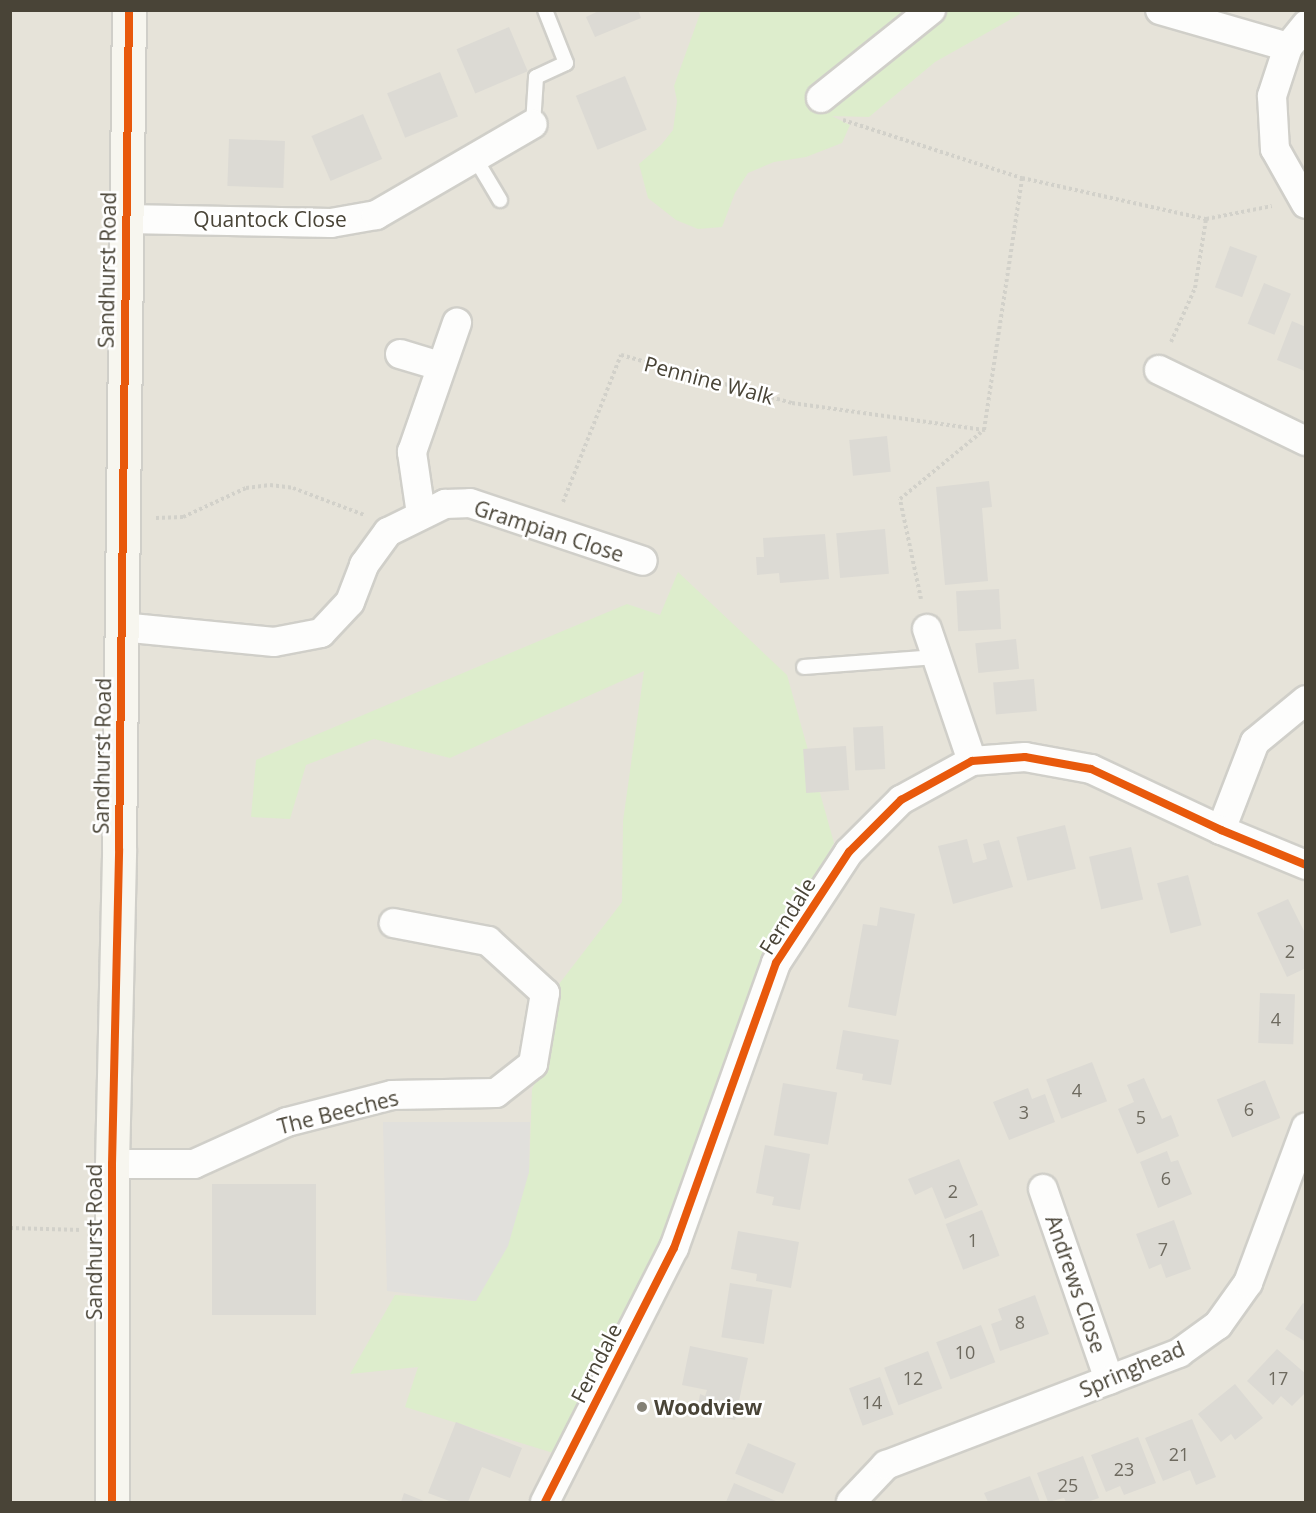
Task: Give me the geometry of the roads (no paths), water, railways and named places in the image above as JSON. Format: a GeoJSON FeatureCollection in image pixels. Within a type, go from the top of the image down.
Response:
{"type":"FeatureCollection","features":[{"type":"Feature","properties":{"kind":"street","name":"Sandhurst Road"},"geometry":{"type":"LineString","coordinates":[[112,1503],[112,1164],[122,627],[129,10]]}},
{"type":"Feature","properties":{"kind":"street"},"geometry":{"type":"LineString","coordinates":[[821,98],[931,10]]}},
{"type":"Feature","properties":{"kind":"street"},"geometry":{"type":"LineString","coordinates":[[1160,10],[1288,47]]}},
{"type":"Feature","properties":{"kind":"street"},"geometry":{"type":"LineString","coordinates":[[1304,202],[1275,149],[1272,96],[1288,47],[1305,25]]}},
{"type":"Feature","properties":{"kind":"street","name":"Quantock Close"},"geometry":{"type":"LineString","coordinates":[[126,219],[331,223],[376,215],[533,124]]}},
{"type":"Feature","properties":{"kind":"street"},"geometry":{"type":"LineString","coordinates":[[421,514],[412,452],[440,366],[457,323]]}},
{"type":"Feature","properties":{"kind":"street"},"geometry":{"type":"LineString","coordinates":[[400,354],[440,366]]}},
{"type":"Feature","properties":{"kind":"street"},"geometry":{"type":"LineString","coordinates":[[1159,370],[1305,441]]}},
{"type":"Feature","properties":{"kind":"street","name":"Grampian Close"},"geometry":{"type":"LineString","coordinates":[[122,627],[274,642],[321,633],[350,602],[364,565],[388,532],[445,504],[470,503],[643,561]]}},
{"type":"Feature","properties":{"kind":"street"},"geometry":{"type":"LineString","coordinates":[[927,629],[972,760]]}},
{"type":"Feature","properties":{"kind":"street"},"geometry":{"type":"LineString","coordinates":[[1221,830],[1255,742],[1305,700]]}},
{"type":"Feature","properties":{"kind":"street","name":"Ferndale"},"geometry":{"type":"LineString","coordinates":[[545,1503],[674,1248],[776,963],[849,852],[901,800],[972,760],[1024,757],[1091,769],[1221,830],[1305,865]]}},
{"type":"Feature","properties":{"kind":"street","name":"The Beeches"},"geometry":{"type":"LineString","coordinates":[[112,1164],[194,1164],[287,1122],[392,1095],[496,1094],[533,1064],[544,993],[488,941],[394,923]]}},
{"type":"Feature","properties":{"kind":"street","name":"Springhead"},"geometry":{"type":"LineString","coordinates":[[851,1503],[886,1465],[1179,1353],[1218,1325],[1248,1283],[1305,1127]]}},
{"type":"Feature","properties":{"kind":"street","name":"Andrews Close"},"geometry":{"type":"LineString","coordinates":[[1043,1189],[1109,1380]]}},
{"type":"Feature","properties":{"kind":"lane"},"geometry":{"type":"LineString","coordinates":[[533,124],[536,77],[566,63],[546,10]]}},
{"type":"Feature","properties":{"kind":"lane"},"geometry":{"type":"LineString","coordinates":[[475,158],[501,200]]}},
{"type":"Feature","properties":{"kind":"lane"},"geometry":{"type":"LineString","coordinates":[[804,667],[936,657]]}},
{"type":"Feature","properties":{"kind":"place","name":"Woodview"},"geometry":{"type":"Point","coordinates":[642,1407]}}]}
